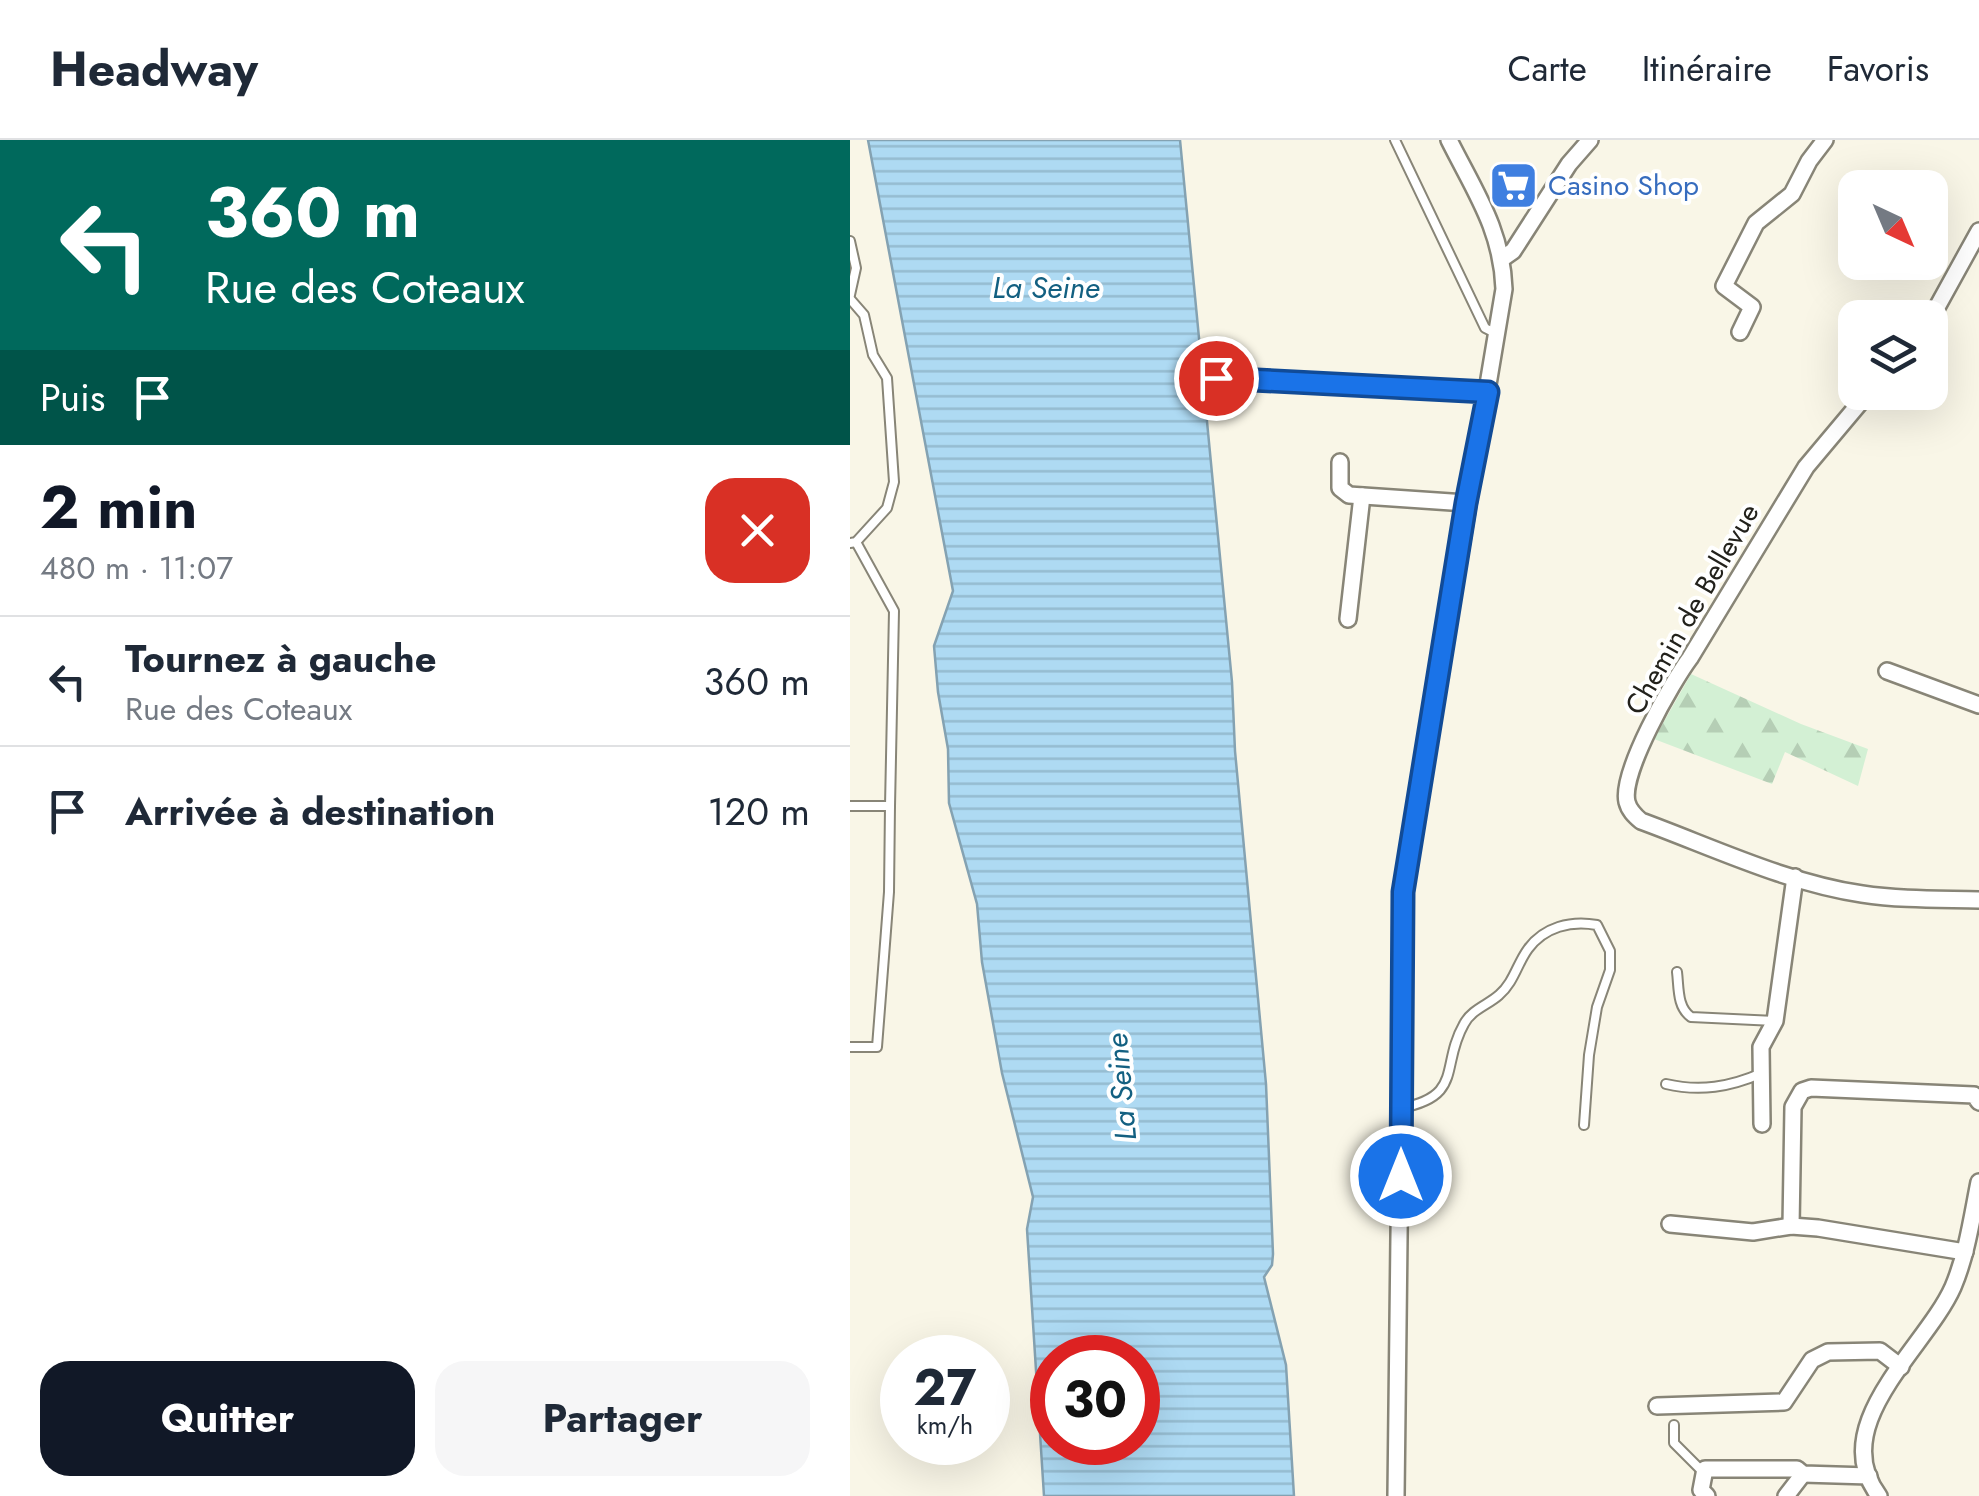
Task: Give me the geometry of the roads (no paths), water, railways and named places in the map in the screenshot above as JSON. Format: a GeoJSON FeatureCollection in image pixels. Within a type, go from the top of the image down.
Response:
{"type":"FeatureCollection","features":[{"type":"Feature","properties":{"kind":"street"},"geometry":{"type":"LineString","coordinates":[[1396,1496],[1403,892],[1504,289],[1504,258],[1496,232],[1449,140]]}},
{"type":"Feature","properties":{"kind":"street"},"geometry":{"type":"LineString","coordinates":[[1504,258],[1513,251],[1590,140]]}},
{"type":"Feature","properties":{"kind":"street"},"geometry":{"type":"LineString","coordinates":[[1740,332],[1752,306],[1724,286],[1756,223],[1792,194],[1825,140]]}},
{"type":"Feature","properties":{"kind":"street"},"geometry":{"type":"LineString","coordinates":[[1941,300],[1979,231]]}},
{"type":"Feature","properties":{"kind":"street"},"geometry":{"type":"LineString","coordinates":[[1216,378],[1488,392]]}},
{"type":"Feature","properties":{"kind":"street","name":"Chemin de Bellevue"},"geometry":{"type":"LineString","coordinates":[[1854,410],[1796,482],[1707,632],[1672,683],[1656,712],[1626,792],[1631,813],[1794,877],[1859,894],[1979,900]]}},
{"type":"Feature","properties":{"kind":"street"},"geometry":{"type":"LineString","coordinates":[[1340,462],[1340,488],[1349,495],[1466,503]]}},
{"type":"Feature","properties":{"kind":"street"},"geometry":{"type":"LineString","coordinates":[[1348,619],[1362,496]]}},
{"type":"Feature","properties":{"kind":"street"},"geometry":{"type":"LineString","coordinates":[[1886,671],[1979,705]]}},
{"type":"Feature","properties":{"kind":"street"},"geometry":{"type":"LineString","coordinates":[[1762,1124],[1761,1047],[1775,1021],[1794,877]]}},
{"type":"Feature","properties":{"kind":"street"},"geometry":{"type":"LineString","coordinates":[[1791,1226],[1793,1107],[1802,1090],[1974,1095],[1979,1102]]}},
{"type":"Feature","properties":{"kind":"street"},"geometry":{"type":"LineString","coordinates":[[1879,1496],[1869,1476],[1864,1447],[1868,1417],[1931,1327],[1952,1287],[1979,1182]]}},
{"type":"Feature","properties":{"kind":"street"},"geometry":{"type":"LineString","coordinates":[[1670,1224],[1753,1232],[1791,1226],[1964,1252]]}},
{"type":"Feature","properties":{"kind":"street"},"geometry":{"type":"LineString","coordinates":[[1657,1406],[1784,1402],[1812,1360],[1828,1352],[1880,1351],[1902,1367]]}},
{"type":"Feature","properties":{"kind":"street"},"geometry":{"type":"LineString","coordinates":[[1707,1496],[1701,1490],[1705,1469],[1797,1469],[1803,1474],[1869,1476]]}},
{"type":"Feature","properties":{"kind":"street"},"geometry":{"type":"LineString","coordinates":[[1786,1496],[1803,1474]]}},
{"type":"Feature","properties":{"kind":"lane"},"geometry":{"type":"LineString","coordinates":[[1394,140],[1485,328],[1498,334]]}},
{"type":"Feature","properties":{"kind":"lane"},"geometry":{"type":"LineString","coordinates":[[850,242],[856,268],[850,297],[864,315],[872,355],[887,378],[894,482],[887,508],[853,543],[894,612],[888,892],[877,1047],[850,1047]]}},
{"type":"Feature","properties":{"kind":"lane"},"geometry":{"type":"LineString","coordinates":[[850,806],[890,806]]}},
{"type":"Feature","properties":{"kind":"lane"},"geometry":{"type":"LineString","coordinates":[[1401,1108],[1425,1104],[1438,1092],[1449,1077],[1455,1042],[1466,1020],[1499,996],[1516,975],[1527,950],[1561,925],[1580,922],[1596,925],[1610,951],[1610,970],[1597,1008],[1589,1055],[1584,1125]]}},
{"type":"Feature","properties":{"kind":"lane"},"geometry":{"type":"LineString","coordinates":[[1678,972],[1680,1003],[1683,1012],[1691,1017],[1775,1021]]}},
{"type":"Feature","properties":{"kind":"lane"},"geometry":{"type":"LineString","coordinates":[[1666,1084],[1687,1089],[1715,1088],[1762,1073]]}},
{"type":"Feature","properties":{"kind":"lane"},"geometry":{"type":"LineString","coordinates":[[1674,1425],[1674,1443],[1704,1473]]}},
{"type":"Feature","properties":{"kind":"water","name":"La Seine"},"geometry":{"type":"Polygon","coordinates":[[[868,140],[1180,140],[1266,1084],[1273,1254],[1272,1265],[1264,1277],[1286,1365],[1294,1496],[1044,1496],[1042,1465],[1160,1465],[1160,1335],[1034,1335],[1027,1229],[1033,1197],[1002,1073],[982,962],[977,904],[949,803],[948,749],[934,646],[953,591],[868,140]]]}},
{"type":"Feature","properties":{"kind":"place","name":"Casino Shop"},"geometry":{"type":"Point","coordinates":[1513,185]}}]}
